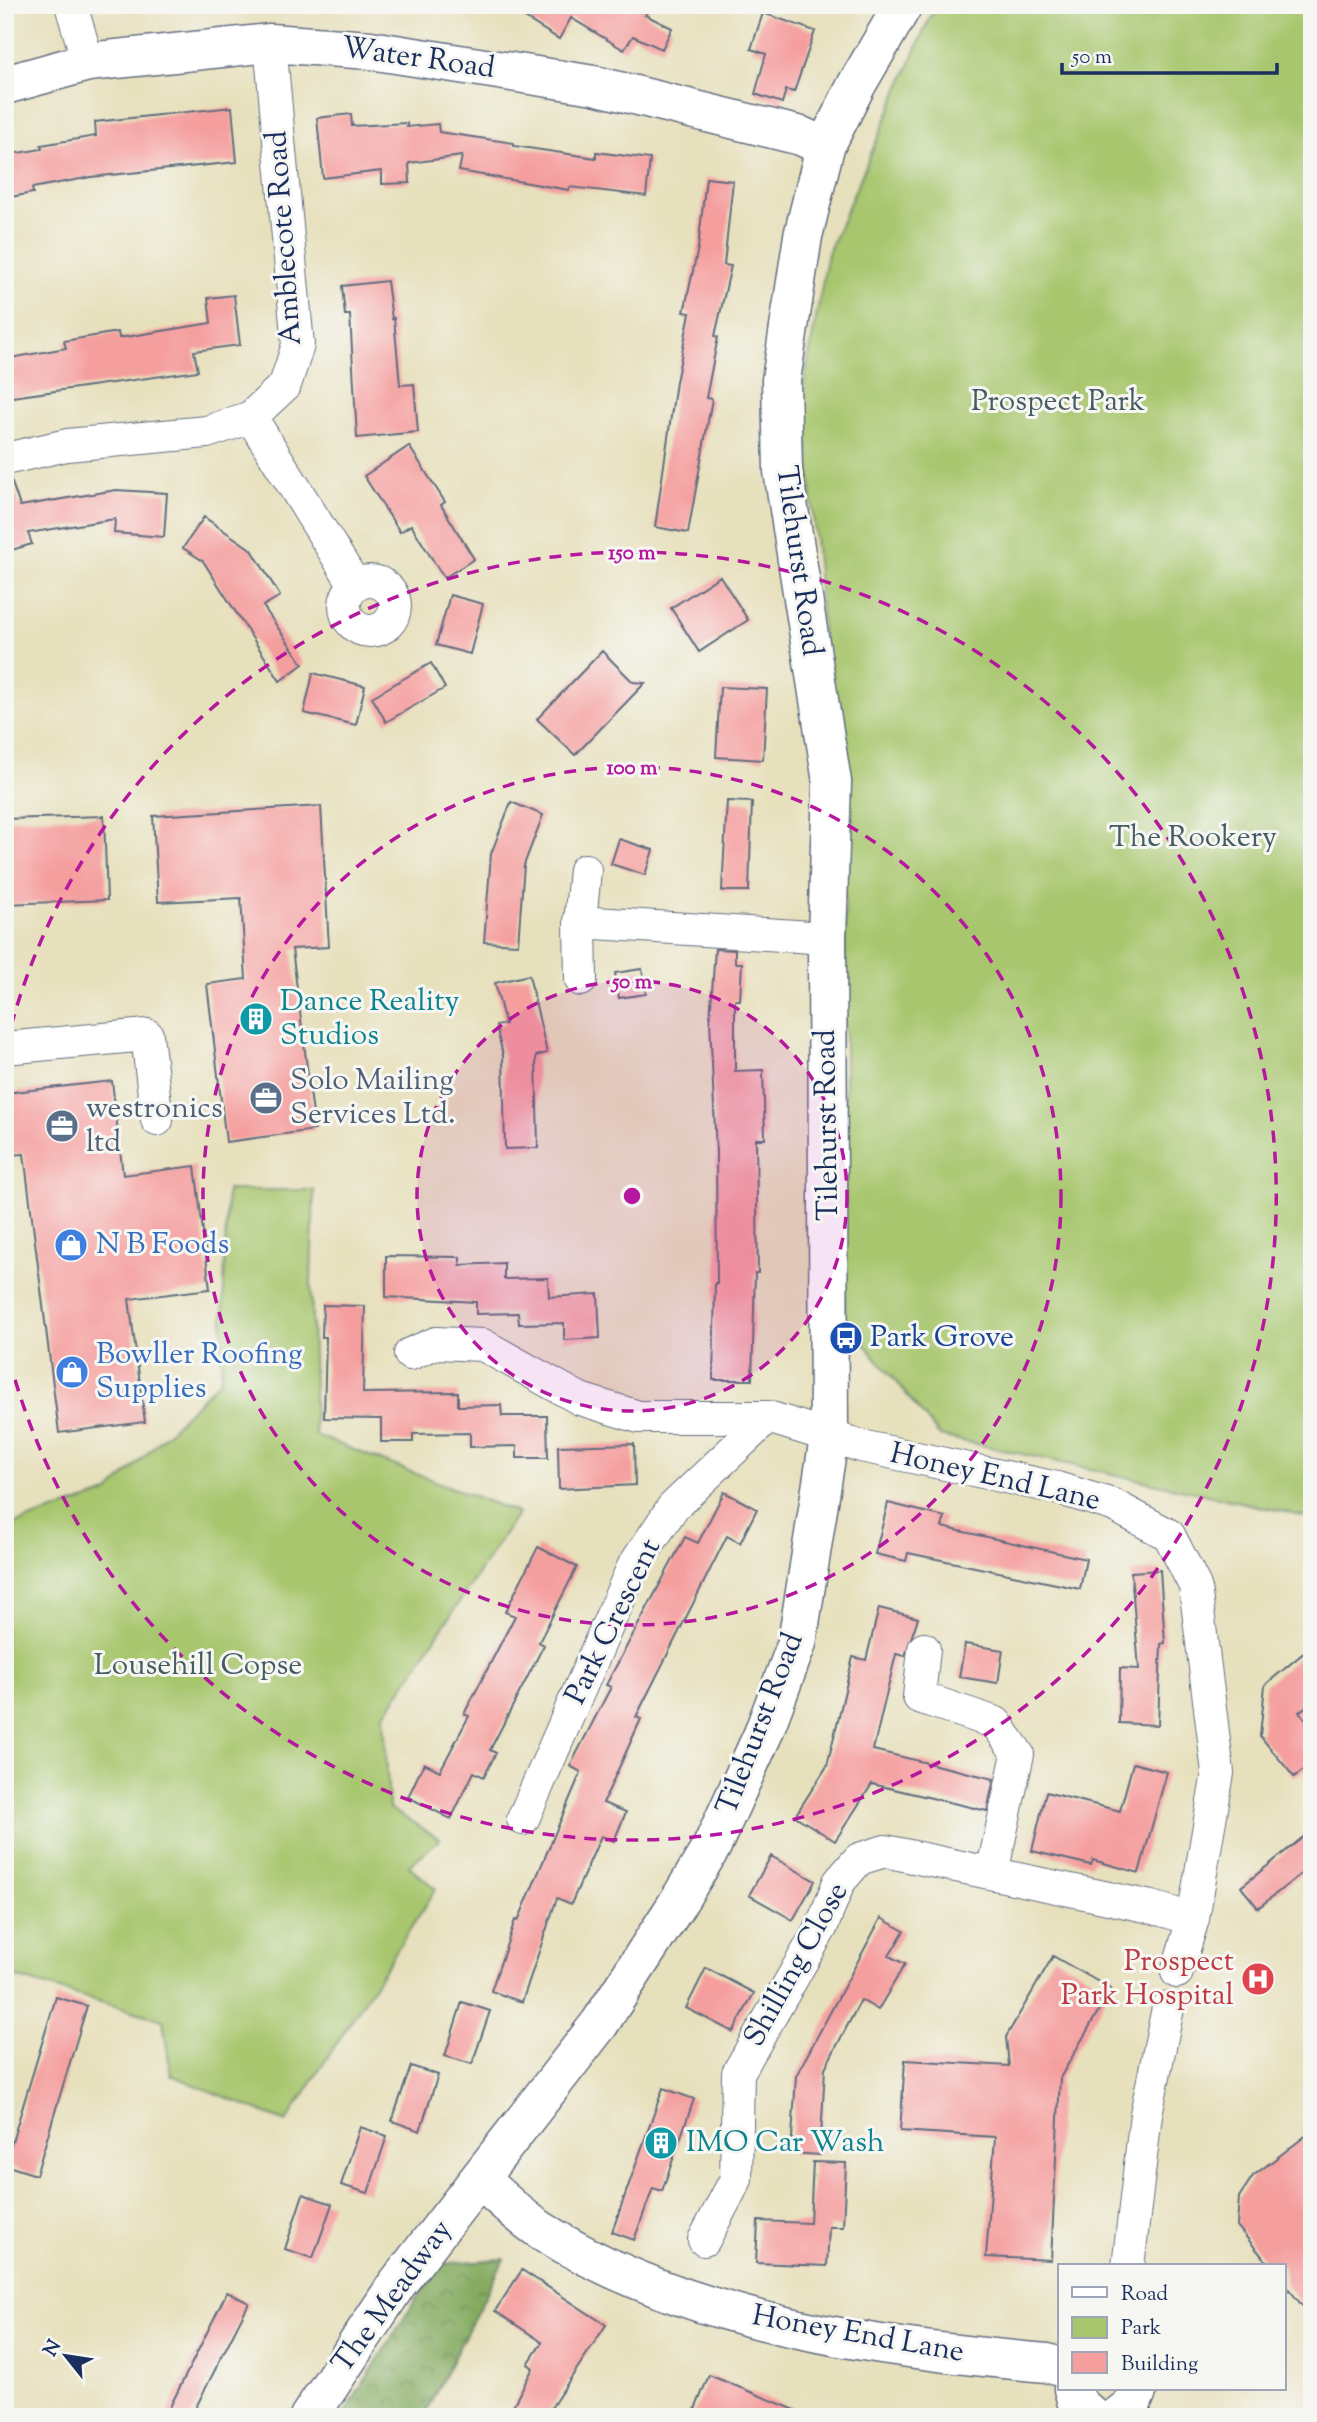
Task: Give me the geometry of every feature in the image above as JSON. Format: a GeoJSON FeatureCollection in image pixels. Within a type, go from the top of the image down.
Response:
{"type":"FeatureCollection","features":[{"type":"Feature","properties":{"kind":"street"},"geometry":{"type":"LineString","coordinates":[[71,5],[88,62]]}},
{"type":"Feature","properties":{"kind":"street","name":"Tilehurst Road"},"geometry":{"type":"LineString","coordinates":[[480,2180],[600,2023],[712,1846],[763,1734],[797,1643],[829,1438],[827,938],[832,782],[783,471],[781,380],[803,236],[825,147],[857,84],[903,5]]}},
{"type":"Feature","properties":{"kind":"street","name":"Water Road"},"geometry":{"type":"LineString","coordinates":[[5,85],[88,62],[270,43],[370,50],[594,85],[801,136],[825,147]]}},
{"type":"Feature","properties":{"kind":"street","name":"Amblecote Road"},"geometry":{"type":"LineString","coordinates":[[5,459],[67,445],[207,432],[251,417],[285,385],[299,345],[270,43]]}},
{"type":"Feature","properties":{"kind":"street"},"geometry":{"type":"LineString","coordinates":[[251,417],[355,585]]}},
{"type":"Feature","properties":{"kind":"street"},"geometry":{"type":"LineString","coordinates":[[582,980],[580,922],[585,870]]}},
{"type":"Feature","properties":{"kind":"street"},"geometry":{"type":"LineString","coordinates":[[580,922],[827,938]]}},
{"type":"Feature","properties":{"kind":"street"},"geometry":{"type":"LineString","coordinates":[[5,1048],[147,1035],[157,1121]]}},
{"type":"Feature","properties":{"kind":"street"},"geometry":{"type":"LineString","coordinates":[[410,1353],[436,1343],[483,1345],[580,1399],[639,1418],[768,1417],[829,1438]]}},
{"type":"Feature","properties":{"kind":"street","name":"Park Crescent"},"geometry":{"type":"LineString","coordinates":[[523,1819],[633,1567],[673,1507],[768,1417]]}},
{"type":"Feature","properties":{"kind":"street","name":"Honey End Lane"},"geometry":{"type":"LineString","coordinates":[[829,1438],[1068,1492],[1113,1505],[1169,1535],[1195,1586],[1218,1773],[1193,1919],[1177,1972]]}},
{"type":"Feature","properties":{"kind":"street"},"geometry":{"type":"LineString","coordinates":[[924,1649],[919,1697],[996,1723],[1018,1754],[992,1873]]}},
{"type":"Feature","properties":{"kind":"street","name":"Shilling Close"},"geometry":{"type":"LineString","coordinates":[[704,2240],[736,2179],[738,2073],[822,1926],[839,1882],[859,1859],[885,1851],[1193,1919]]}},
{"type":"Feature","properties":{"kind":"street"},"geometry":{"type":"LineString","coordinates":[[1128,2264],[1146,2114],[1168,2008]]}},
{"type":"Feature","properties":{"kind":"street","name":"Honey End Lane"},"geometry":{"type":"LineString","coordinates":[[480,2180],[541,2231],[640,2281],[698,2301],[797,2330],[941,2354],[1047,2363],[1058,2366]]}},
{"type":"Feature","properties":{"kind":"street","name":"The Meadway"},"geometry":{"type":"LineString","coordinates":[[309,2417],[397,2284],[480,2180]]}},
{"type":"Feature","properties":{"kind":"street"},"geometry":{"type":"LineString","coordinates":[[1073,2390],[1077,2403],[1093,2417]]}},
{"type":"Feature","properties":{"kind":"green space","name":"Prospect Park"},"geometry":{"type":"Polygon","coordinates":[[[940,5],[1312,5],[1312,1518],[940,1436],[845,1320],[845,910],[803,388],[828,253],[930,17],[940,5]]]}},
{"type":"Feature","properties":{"kind":"green space","name":"Lousehill Copse"},"geometry":{"type":"Polygon","coordinates":[[[227,1190],[314,1190],[311,1282],[315,1435],[518,1513],[384,1716],[389,1808],[440,1839],[409,1866],[436,1889],[286,2122],[171,2075],[163,2020],[5,1974],[5,1527],[108,1493],[221,1379],[227,1190]]]}},
{"type":"Feature","properties":{"kind":"green space"},"geometry":{"type":"Polygon","coordinates":[[[504,2259],[426,2412],[431,2417],[342,2417],[438,2264],[504,2259]]]}},
{"type":"Feature","properties":{"kind":"building"},"geometry":{"type":"Polygon","coordinates":[[[504,5],[652,5],[645,15],[672,28],[662,49],[633,36],[624,50],[571,18],[559,39],[504,5]]]}},
{"type":"Feature","properties":{"kind":"building"},"geometry":{"type":"Polygon","coordinates":[[[763,13],[815,31],[794,92],[786,90],[782,103],[755,94],[766,54],[751,49],[763,13]]]}},
{"type":"Feature","properties":{"kind":"building"},"geometry":{"type":"Polygon","coordinates":[[[232,107],[237,162],[91,177],[32,188],[33,193],[5,198],[5,155],[42,149],[41,145],[96,136],[95,122],[232,107]]]}},
{"type":"Feature","properties":{"kind":"building"},"geometry":{"type":"Polygon","coordinates":[[[351,114],[352,126],[407,123],[407,127],[438,124],[439,132],[514,143],[514,146],[596,158],[596,152],[650,159],[646,196],[570,187],[569,190],[459,171],[462,156],[409,163],[410,183],[382,184],[382,171],[323,178],[317,118],[351,114]]]}},
{"type":"Feature","properties":{"kind":"building"},"geometry":{"type":"Polygon","coordinates":[[[706,178],[733,181],[724,265],[731,266],[715,336],[718,337],[706,398],[712,399],[688,533],[655,527],[676,382],[690,313],[684,312],[698,248],[706,178]]]}},
{"type":"Feature","properties":{"kind":"building"},"geometry":{"type":"Polygon","coordinates":[[[387,281],[392,319],[394,318],[400,385],[414,384],[418,432],[357,438],[350,315],[345,315],[342,286],[387,281]]]}},
{"type":"Feature","properties":{"kind":"building"},"geometry":{"type":"Polygon","coordinates":[[[234,295],[240,345],[194,351],[198,371],[5,398],[5,359],[66,348],[64,341],[118,332],[119,338],[211,323],[208,298],[234,295]]]}},
{"type":"Feature","properties":{"kind":"building"},"geometry":{"type":"Polygon","coordinates":[[[409,446],[445,502],[441,505],[474,559],[444,578],[411,525],[400,532],[364,476],[409,446]]]}},
{"type":"Feature","properties":{"kind":"building"},"geometry":{"type":"Polygon","coordinates":[[[5,477],[10,477],[20,506],[116,490],[167,493],[164,537],[114,533],[115,519],[28,533],[32,544],[5,552],[5,477]]]}},
{"type":"Feature","properties":{"kind":"building"},"geometry":{"type":"Polygon","coordinates":[[[204,517],[252,550],[280,596],[263,606],[303,664],[280,681],[203,561],[183,548],[204,517]]]}},
{"type":"Feature","properties":{"kind":"building"},"geometry":{"type":"Polygon","coordinates":[[[720,576],[748,620],[699,652],[671,608],[720,576]]]}},
{"type":"Feature","properties":{"kind":"building"},"geometry":{"type":"Polygon","coordinates":[[[450,595],[483,604],[470,654],[436,645],[450,595]]]}},
{"type":"Feature","properties":{"kind":"building"},"geometry":{"type":"Polygon","coordinates":[[[602,651],[633,682],[645,683],[575,755],[537,719],[602,651]]]}},
{"type":"Feature","properties":{"kind":"building"},"geometry":{"type":"Polygon","coordinates":[[[431,663],[445,688],[386,722],[372,697],[431,663]]]}},
{"type":"Feature","properties":{"kind":"building"},"geometry":{"type":"Polygon","coordinates":[[[313,673],[365,686],[356,725],[304,713],[313,673]]]}},
{"type":"Feature","properties":{"kind":"building"},"geometry":{"type":"Polygon","coordinates":[[[720,687],[767,689],[763,760],[716,757],[720,687]]]}},
{"type":"Feature","properties":{"kind":"building"},"geometry":{"type":"Polygon","coordinates":[[[727,801],[752,802],[749,891],[722,891],[727,801]]]}},
{"type":"Feature","properties":{"kind":"building"},"geometry":{"type":"Polygon","coordinates":[[[511,802],[543,815],[524,865],[518,944],[484,942],[491,854],[511,802]]]}},
{"type":"Feature","properties":{"kind":"building"},"geometry":{"type":"Polygon","coordinates":[[[321,806],[329,947],[292,949],[315,1130],[226,1142],[207,984],[246,979],[241,898],[158,902],[153,816],[321,806]]]}},
{"type":"Feature","properties":{"kind":"building"},"geometry":{"type":"Polygon","coordinates":[[[104,816],[107,900],[5,904],[5,819],[104,816]]]}},
{"type":"Feature","properties":{"kind":"building"},"geometry":{"type":"Polygon","coordinates":[[[619,839],[653,850],[645,875],[611,864],[619,839]]]}},
{"type":"Feature","properties":{"kind":"building"},"geometry":{"type":"Polygon","coordinates":[[[715,949],[735,950],[735,963],[742,963],[740,1000],[735,1000],[735,1071],[763,1070],[765,1139],[756,1139],[758,1273],[755,1273],[752,1380],[713,1380],[717,1283],[716,1152],[710,1020],[715,949]]]}},
{"type":"Feature","properties":{"kind":"building"},"geometry":{"type":"Polygon","coordinates":[[[642,969],[646,994],[619,998],[615,973],[642,969]]]}},
{"type":"Feature","properties":{"kind":"building"},"geometry":{"type":"Polygon","coordinates":[[[529,975],[547,1053],[536,1056],[538,1148],[505,1149],[503,1055],[496,1026],[505,1024],[495,983],[529,975]]]}},
{"type":"Feature","properties":{"kind":"building"},"geometry":{"type":"Polygon","coordinates":[[[112,1081],[123,1175],[195,1166],[210,1289],[129,1299],[145,1422],[59,1433],[24,1154],[10,1155],[5,1093],[112,1081]]]}},
{"type":"Feature","properties":{"kind":"building"},"geometry":{"type":"Polygon","coordinates":[[[386,1256],[460,1257],[460,1265],[504,1263],[504,1279],[548,1278],[549,1297],[598,1294],[600,1338],[564,1340],[564,1323],[519,1324],[518,1313],[476,1314],[476,1302],[386,1297],[386,1256]]]}},
{"type":"Feature","properties":{"kind":"building"},"geometry":{"type":"Polygon","coordinates":[[[323,1305],[365,1306],[363,1393],[458,1392],[458,1406],[501,1405],[502,1416],[547,1416],[548,1458],[517,1458],[517,1446],[470,1447],[470,1433],[413,1434],[413,1442],[381,1442],[381,1419],[324,1418],[326,1337],[322,1337],[323,1305]]]}},
{"type":"Feature","properties":{"kind":"building"},"geometry":{"type":"Polygon","coordinates":[[[634,1444],[635,1485],[559,1489],[558,1446],[634,1444]]]}},
{"type":"Feature","properties":{"kind":"building"},"geometry":{"type":"Polygon","coordinates":[[[724,1492],[757,1509],[740,1543],[727,1536],[636,1717],[641,1719],[603,1803],[626,1812],[614,1841],[601,1836],[571,1904],[557,1898],[522,2002],[491,1991],[515,1920],[518,1921],[581,1772],[570,1766],[611,1687],[606,1685],[685,1537],[698,1543],[724,1492]]]}},
{"type":"Feature","properties":{"kind":"building"},"geometry":{"type":"Polygon","coordinates":[[[888,1503],[945,1517],[942,1527],[1086,1559],[1080,1589],[908,1553],[906,1561],[875,1554],[888,1503]]]}},
{"type":"Feature","properties":{"kind":"building"},"geometry":{"type":"Polygon","coordinates":[[[538,1547],[577,1567],[539,1642],[544,1645],[490,1750],[496,1753],[484,1777],[474,1772],[451,1819],[408,1797],[424,1763],[440,1771],[469,1716],[464,1714],[515,1616],[505,1612],[538,1547]]]}},
{"type":"Feature","properties":{"kind":"building"},"geometry":{"type":"Polygon","coordinates":[[[1160,1570],[1165,1643],[1161,1644],[1158,1725],[1119,1723],[1120,1668],[1139,1669],[1131,1572],[1160,1570]]]}},
{"type":"Feature","properties":{"kind":"building"},"geometry":{"type":"Polygon","coordinates":[[[879,1608],[918,1618],[905,1656],[896,1654],[873,1750],[994,1779],[987,1811],[872,1784],[835,1841],[795,1816],[827,1766],[853,1657],[866,1660],[879,1608]]]}},
{"type":"Feature","properties":{"kind":"building"},"geometry":{"type":"Polygon","coordinates":[[[965,1644],[1003,1650],[998,1683],[959,1677],[965,1644]]]}},
{"type":"Feature","properties":{"kind":"building"},"geometry":{"type":"Polygon","coordinates":[[[1312,1646],[1312,1702],[1299,1712],[1312,1727],[1312,1764],[1294,1777],[1260,1736],[1265,1685],[1312,1646]]]}},
{"type":"Feature","properties":{"kind":"building"},"geometry":{"type":"Polygon","coordinates":[[[1133,1763],[1167,1772],[1139,1873],[1093,1860],[1091,1865],[1032,1851],[1046,1792],[1120,1811],[1133,1763]]]}},
{"type":"Feature","properties":{"kind":"building"},"geometry":{"type":"Polygon","coordinates":[[[1312,1830],[1312,1865],[1258,1908],[1241,1887],[1312,1830]]]}},
{"type":"Feature","properties":{"kind":"building"},"geometry":{"type":"Polygon","coordinates":[[[771,1856],[815,1881],[793,1920],[749,1895],[771,1856]]]}},
{"type":"Feature","properties":{"kind":"building"},"geometry":{"type":"Polygon","coordinates":[[[881,1918],[904,1931],[889,1956],[905,1964],[878,2010],[861,2000],[825,2068],[820,2155],[791,2153],[796,2076],[881,1918]]]}},
{"type":"Feature","properties":{"kind":"building"},"geometry":{"type":"Polygon","coordinates":[[[1053,1956],[1111,1989],[1060,2078],[1051,2260],[986,2257],[995,2137],[900,2131],[905,2060],[1009,2066],[1006,2037],[1053,1956]]]}},
{"type":"Feature","properties":{"kind":"building"},"geometry":{"type":"Polygon","coordinates":[[[706,1968],[754,1993],[733,2032],[686,2008],[706,1968]]]}},
{"type":"Feature","properties":{"kind":"building"},"geometry":{"type":"Polygon","coordinates":[[[56,1997],[87,2006],[36,2175],[5,2165],[56,1997]]]}},
{"type":"Feature","properties":{"kind":"building"},"geometry":{"type":"Polygon","coordinates":[[[462,2002],[490,2011],[472,2064],[445,2056],[462,2002]]]}},
{"type":"Feature","properties":{"kind":"building"},"geometry":{"type":"Polygon","coordinates":[[[411,2066],[438,2075],[420,2131],[392,2121],[411,2066]]]}},
{"type":"Feature","properties":{"kind":"building","name":"IMO Car Wash"},"geometry":{"type":"Polygon","coordinates":[[[663,2088],[694,2099],[662,2191],[653,2188],[634,2240],[612,2232],[663,2088]]]}},
{"type":"Feature","properties":{"kind":"building"},"geometry":{"type":"Polygon","coordinates":[[[360,2127],[387,2136],[368,2193],[341,2185],[360,2127]]]}},
{"type":"Feature","properties":{"kind":"building"},"geometry":{"type":"Polygon","coordinates":[[[1312,2131],[1312,2318],[1286,2286],[1286,2264],[1268,2264],[1237,2226],[1239,2197],[1253,2176],[1312,2131]]]}},
{"type":"Feature","properties":{"kind":"building"},"geometry":{"type":"Polygon","coordinates":[[[813,2162],[846,2163],[843,2227],[829,2227],[827,2266],[756,2263],[758,2221],[810,2223],[813,2162]]]}},
{"type":"Feature","properties":{"kind":"building"},"geometry":{"type":"Polygon","coordinates":[[[303,2194],[332,2204],[313,2258],[285,2249],[303,2194]]]}},
{"type":"Feature","properties":{"kind":"building"},"geometry":{"type":"Polygon","coordinates":[[[522,2270],[606,2325],[545,2417],[507,2417],[533,2368],[528,2364],[542,2342],[495,2311],[522,2270]]]}},
{"type":"Feature","properties":{"kind":"building"},"geometry":{"type":"Polygon","coordinates":[[[227,2292],[249,2303],[191,2417],[165,2417],[227,2292]]]}},
{"type":"Feature","properties":{"kind":"building"},"geometry":{"type":"Polygon","coordinates":[[[709,2375],[810,2416],[810,2417],[692,2417],[709,2375]]]}},
{"type":"Feature","properties":{"kind":"place","name":"Dance Reality Studios"},"geometry":{"type":"Point","coordinates":[256,1019]}},
{"type":"Feature","properties":{"kind":"place","name":"Solo Mailing Services Ltd."},"geometry":{"type":"Point","coordinates":[266,1098]}},
{"type":"Feature","properties":{"kind":"place","name":"westronics ltd"},"geometry":{"type":"Point","coordinates":[62,1126]}},
{"type":"Feature","properties":{"kind":"place","name":"N B Foods"},"geometry":{"type":"Point","coordinates":[71,1245]}},
{"type":"Feature","properties":{"kind":"place","name":"Park Grove"},"geometry":{"type":"Point","coordinates":[846,1338]}},
{"type":"Feature","properties":{"kind":"place","name":"Bowller Roofing Supplies"},"geometry":{"type":"Point","coordinates":[72,1372]}},
{"type":"Feature","properties":{"kind":"place","name":"Prospect Park Hospital"},"geometry":{"type":"Point","coordinates":[1258,1979]}},
{"type":"Feature","properties":{"kind":"place","name":"IMO Car Wash"},"geometry":{"type":"Point","coordinates":[661,2143]}},
{"type":"Feature","properties":{"kind":"park label","name":"The Rookery"},"geometry":{"type":"Point","coordinates":[1193,838]}}]}
